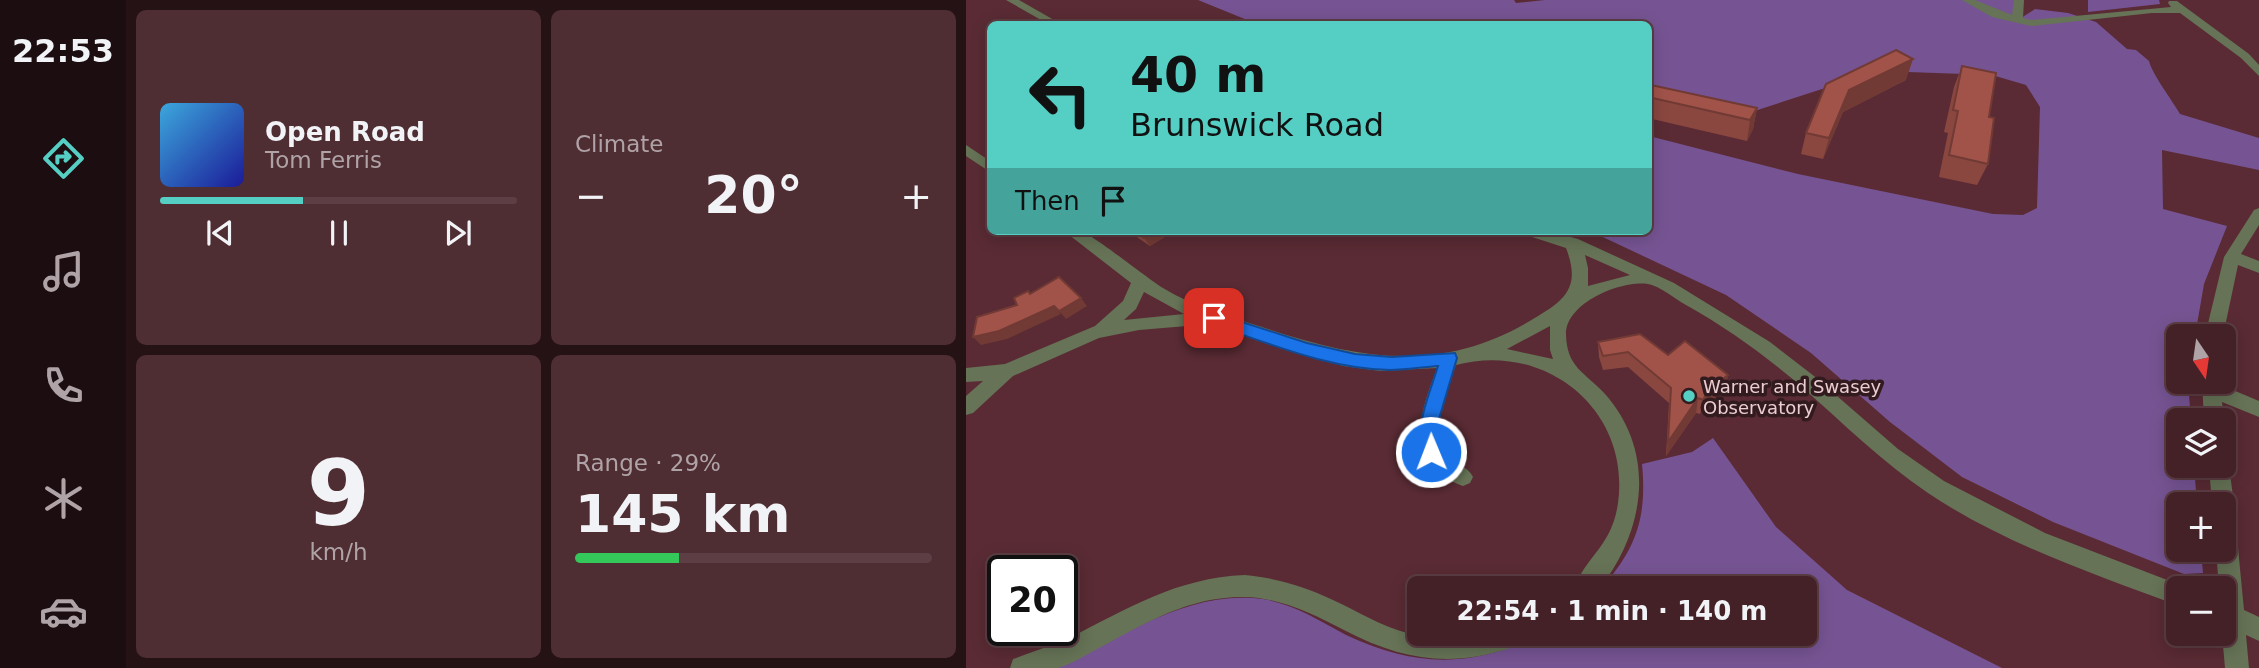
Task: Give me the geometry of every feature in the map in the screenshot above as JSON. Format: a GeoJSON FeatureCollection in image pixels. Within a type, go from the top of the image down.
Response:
{"type":"FeatureCollection","features":[{"type":"Feature","properties":{"kind":"street"},"geometry":{"type":"LineString","coordinates":[[1011,0],[1050,21]]}},
{"type":"Feature","properties":{"kind":"street"},"geometry":{"type":"LineString","coordinates":[[1967,0],[1996,15],[2046,23],[2152,10],[2180,10]]}},
{"type":"Feature","properties":{"kind":"street"},"geometry":{"type":"LineString","coordinates":[[2017,20],[2019,0]]}},
{"type":"Feature","properties":{"kind":"street"},"geometry":{"type":"LineString","coordinates":[[2171,0],[2180,10],[2230,44],[2259,72]]}},
{"type":"Feature","properties":{"kind":"street"},"geometry":{"type":"LineString","coordinates":[[2230,44],[2259,50]]}},
{"type":"Feature","properties":{"kind":"street"},"geometry":{"type":"LineString","coordinates":[[966,149],[987,166]]}},
{"type":"Feature","properties":{"kind":"street"},"geometry":{"type":"LineString","coordinates":[[2217,324],[2232,257],[2259,212]]}},
{"type":"Feature","properties":{"kind":"street"},"geometry":{"type":"LineString","coordinates":[[1078,235],[1169,299],[1214,318],[1307,349],[1355,361],[1392,364],[1459,356],[1514,357],[1568,373]]}},
{"type":"Feature","properties":{"kind":"street"},"geometry":{"type":"LineString","coordinates":[[1545,235],[1572,243],[1708,310],[1793,369],[1906,467],[1951,496],[2047,545],[2166,590]]}},
{"type":"Feature","properties":{"kind":"street"},"geometry":{"type":"LineString","coordinates":[[1572,243],[1582,268],[1582,280],[1559,322],[1556,339],[1559,357],[1568,373],[1593,394],[1607,412],[1624,447],[1629,465],[1629,500],[1624,524],[1594,576]]}},
{"type":"Feature","properties":{"kind":"street"},"geometry":{"type":"LineString","coordinates":[[2232,257],[2259,267]]}},
{"type":"Feature","properties":{"kind":"street"},"geometry":{"type":"LineString","coordinates":[[1464,477],[1438,462],[1431,452],[1430,419],[1459,356],[1510,340],[1602,286],[1648,279]]}},
{"type":"Feature","properties":{"kind":"street"},"geometry":{"type":"LineString","coordinates":[[966,407],[1007,371],[1115,321],[1130,305],[1140,280]]}},
{"type":"Feature","properties":{"kind":"street"},"geometry":{"type":"LineString","coordinates":[[1096,332],[1139,323],[1214,318]]}},
{"type":"Feature","properties":{"kind":"street"},"geometry":{"type":"LineString","coordinates":[[966,375],[1007,371]]}},
{"type":"Feature","properties":{"kind":"street"},"geometry":{"type":"LineString","coordinates":[[2229,394],[2259,409]]}},
{"type":"Feature","properties":{"kind":"street"},"geometry":{"type":"LineString","coordinates":[[1022,668],[1066,652],[1144,610],[1193,593],[1243,585],[1285,590],[1314,600],[1395,641],[1407,644]]}},
{"type":"Feature","properties":{"kind":"street"},"geometry":{"type":"LineString","coordinates":[[2236,618],[2259,629]]}},
{"type":"Feature","properties":{"kind":"street"},"geometry":{"type":"LineString","coordinates":[[1418,646],[1442,651],[1478,646]]}},
{"type":"Feature","properties":{"kind":"street"},"geometry":{"type":"LineString","coordinates":[[2234,646],[2237,668]]}},
{"type":"Feature","properties":{"kind":"shaded area"},"geometry":{"type":"Polygon","coordinates":[[[1198,0],[1514,0],[1516,3],[1545,0],[2015,0],[2018,20],[2035,9],[2068,13],[2096,22],[2127,49],[2136,50],[2149,61],[2180,114],[2259,138],[2259,170],[2162,150],[2163,209],[2227,226],[2204,284],[2197,324],[2166,324],[2166,394],[2189,394],[2190,408],[2166,408],[2166,478],[2195,478],[2196,492],[2166,492],[2166,562],[2202,562],[2203,573],[2184,574],[2053,522],[1962,477],[1890,422],[1811,353],[1726,295],[1598,235],[1652,235],[1652,137],[1798,174],[1993,214],[2023,215],[2037,208],[2040,107],[2026,85],[1992,75],[1908,72],[1890,67],[1739,116],[1680,95],[1652,95],[1652,21],[1250,21],[1198,0]]]}},
{"type":"Feature","properties":{"kind":"shaded area"},"geometry":{"type":"Polygon","coordinates":[[[2088,0],[2159,0],[2160,4],[2088,12],[2088,0]]]}},
{"type":"Feature","properties":{"kind":"shaded area"},"geometry":{"type":"Polygon","coordinates":[[[1713,438],[1776,527],[1847,590],[2002,668],[1054,668],[1150,621],[1200,603],[1226,598],[1278,602],[1372,646],[1397,654],[1444,660],[1468,658],[1513,646],[1817,646],[1817,576],[1611,576],[1637,531],[1643,500],[1642,464],[1692,452],[1713,438]]]}},
{"type":"Feature","properties":{"kind":"building"},"geometry":{"type":"Polygon","coordinates":[[[1896,50],[1913,59],[1849,90],[1829,138],[1806,133],[1826,84],[1896,50]]]}},
{"type":"Feature","properties":{"kind":"building"},"geometry":{"type":"Polygon","coordinates":[[[1962,66],[1996,73],[1989,117],[1994,118],[1988,164],[1949,155],[1958,111],[1953,110],[1962,66]]]}},
{"type":"Feature","properties":{"kind":"building"},"geometry":{"type":"Polygon","coordinates":[[[1652,85],[1757,108],[1750,120],[1652,98],[1652,85]]]}},
{"type":"Feature","properties":{"kind":"building"},"geometry":{"type":"Polygon","coordinates":[[[1059,277],[1081,298],[1059,311],[1054,306],[999,331],[973,337],[977,317],[1017,305],[1014,298],[1028,291],[1030,294],[1059,277]]]}},
{"type":"Feature","properties":{"kind":"building"},"geometry":{"type":"Polygon","coordinates":[[[1640,334],[1668,355],[1685,341],[1728,375],[1708,391],[1703,400],[1698,398],[1668,442],[1671,388],[1628,352],[1603,356],[1598,342],[1640,334]]]}},
{"type":"Feature","properties":{"kind":"place","name":"Warner and Swasey Observatory"},"geometry":{"type":"Point","coordinates":[1689,396]}},
{"type":"Feature","properties":{"kind":"route"},"geometry":{"type":"LineString","coordinates":[[1214,318],[1307,349],[1355,361],[1392,364],[1449,358],[1430,419],[1431,452]]}}]}
